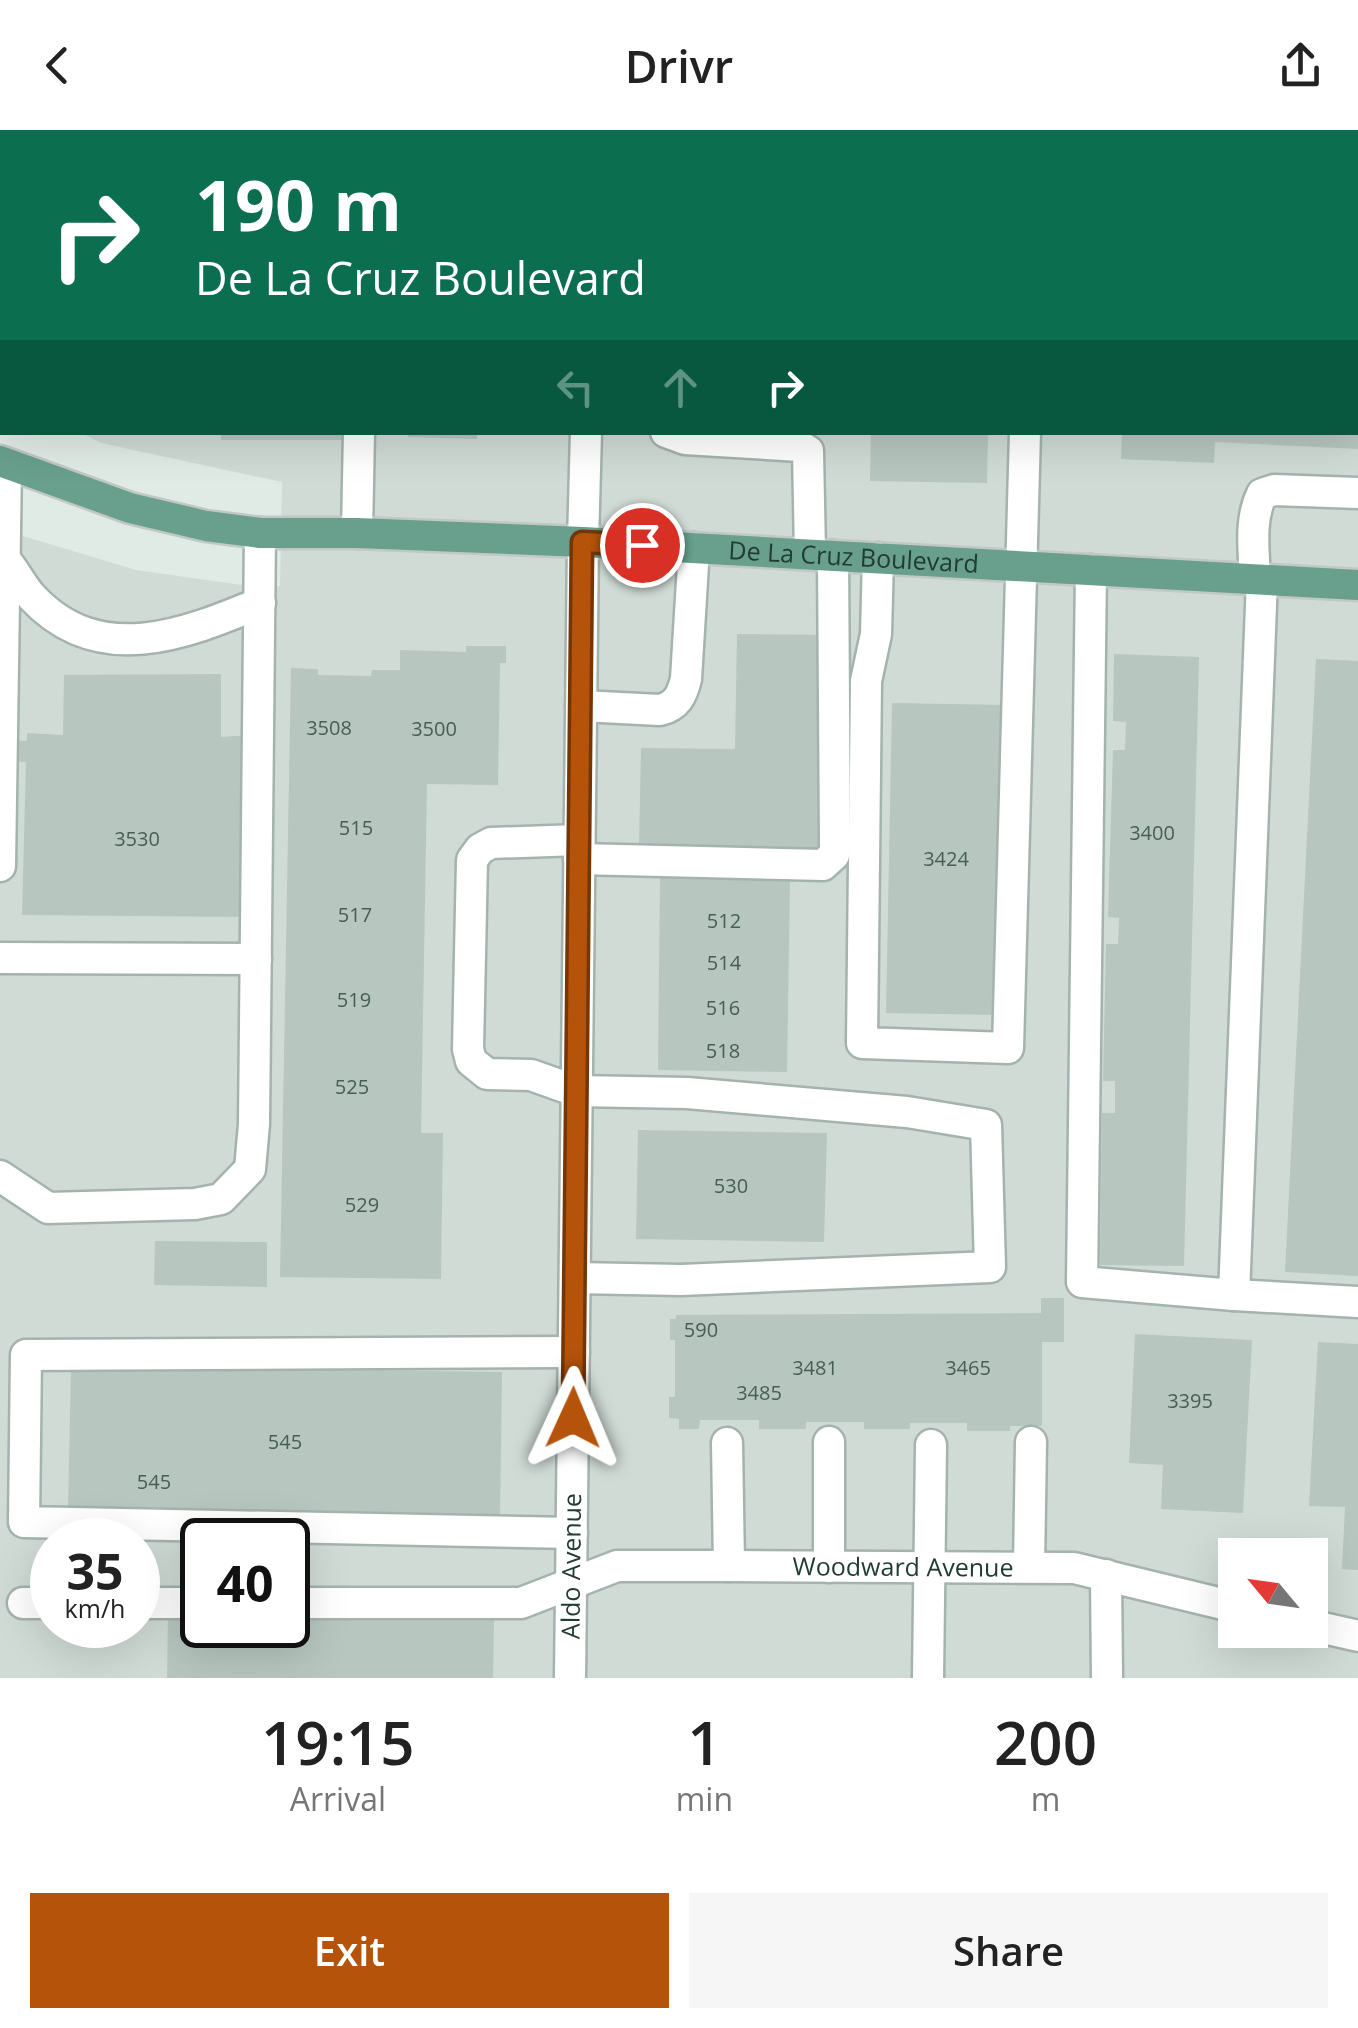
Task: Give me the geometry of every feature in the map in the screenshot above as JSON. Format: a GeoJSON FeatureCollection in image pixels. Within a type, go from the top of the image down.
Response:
{"type":"FeatureCollection","features":[{"type":"Feature","properties":{"kind":"main road","name":"De La Cruz Boulevard"},"geometry":{"type":"LineString","coordinates":[[3,462],[130,508],[206,526],[260,533],[582,542],[1358,585]]}},
{"type":"Feature","properties":{"kind":"street"},"geometry":{"type":"LineString","coordinates":[[357,533],[358,435]]}},
{"type":"Feature","properties":{"kind":"street","name":"Aldo Avenue"},"geometry":{"type":"LineString","coordinates":[[570,1678],[586,435]]}},
{"type":"Feature","properties":{"kind":"street"},"geometry":{"type":"LineString","coordinates":[[574,1278],[681,1280],[990,1267],[986,1126],[852,1107],[687,1094],[576,1091],[531,1075],[487,1074],[471,1061],[470,872],[480,849],[492,843],[823,865],[834,854],[822,555],[808,451],[800,446],[685,440],[673,435]]}},
{"type":"Feature","properties":{"kind":"street"},"geometry":{"type":"LineString","coordinates":[[878,558],[876,634],[866,681],[862,1043],[1008,1048],[1025,435]]}},
{"type":"Feature","properties":{"kind":"street"},"geometry":{"type":"LineString","coordinates":[[0,866],[3,462]]}},
{"type":"Feature","properties":{"kind":"street"},"geometry":{"type":"LineString","coordinates":[[1234,1295],[1258,579],[1256,506],[1262,494],[1274,490],[1358,493]]}},
{"type":"Feature","properties":{"kind":"street"},"geometry":{"type":"LineString","coordinates":[[0,1176],[48,1208],[195,1204],[220,1200],[250,1169],[254,1144],[260,533]]}},
{"type":"Feature","properties":{"kind":"street"},"geometry":{"type":"LineString","coordinates":[[581,706],[660,710],[678,700],[686,680],[694,548]]}},
{"type":"Feature","properties":{"kind":"street"},"geometry":{"type":"LineString","coordinates":[[2,555],[32,598],[70,626],[111,638],[148,640],[194,630],[260,603]]}},
{"type":"Feature","properties":{"kind":"street"},"geometry":{"type":"LineString","coordinates":[[1091,570],[1082,1282],[1358,1302]]}},
{"type":"Feature","properties":{"kind":"street"},"geometry":{"type":"LineString","coordinates":[[0,958],[256,959]]}},
{"type":"Feature","properties":{"kind":"street"},"geometry":{"type":"LineString","coordinates":[[572,1533],[24,1522],[26,1355],[574,1352]]}},
{"type":"Feature","properties":{"kind":"street"},"geometry":{"type":"LineString","coordinates":[[829,1442],[829,1567]]}},
{"type":"Feature","properties":{"kind":"street"},"geometry":{"type":"LineString","coordinates":[[1028,1567],[1031,1442]]}},
{"type":"Feature","properties":{"kind":"street"},"geometry":{"type":"LineString","coordinates":[[727,1444],[730,1566]]}},
{"type":"Feature","properties":{"kind":"street"},"geometry":{"type":"LineString","coordinates":[[928,1678],[931,1445]]}},
{"type":"Feature","properties":{"kind":"street","name":"Woodward Avenue"},"geometry":{"type":"LineString","coordinates":[[310,1603],[521,1603],[617,1566],[1074,1568],[1218,1603]]}},
{"type":"Feature","properties":{"kind":"street"},"geometry":{"type":"LineString","coordinates":[[1106,1576],[1107,1678]]}},
{"type":"Feature","properties":{"kind":"street"},"geometry":{"type":"LineString","coordinates":[[1328,1629],[1358,1636]]}},
{"type":"Feature","properties":{"kind":"shaded area"},"geometry":{"type":"Polygon","coordinates":[[[86,435],[1358,435],[1358,1678],[0,1678],[0,524],[23,536],[136,570],[249,586],[280,586],[282,482],[101,443],[86,435]]]}},
{"type":"Feature","properties":{"kind":"building"},"geometry":{"type":"Polygon","coordinates":[[[221,435],[352,435],[352,440],[221,440],[221,435]]]}},
{"type":"Feature","properties":{"kind":"building"},"geometry":{"type":"Polygon","coordinates":[[[477,435],[477,439],[408,437],[477,435]]]}},
{"type":"Feature","properties":{"kind":"building"},"geometry":{"type":"Polygon","coordinates":[[[871,435],[988,435],[987,483],[870,481],[871,435]]]}},
{"type":"Feature","properties":{"kind":"building"},"geometry":{"type":"Polygon","coordinates":[[[1122,435],[1358,435],[1358,449],[1215,442],[1214,463],[1121,459],[1122,435]]]}},
{"type":"Feature","properties":{"kind":"building"},"geometry":{"type":"Polygon","coordinates":[[[737,634],[828,635],[824,850],[639,847],[641,748],[735,749],[737,634]]]}},
{"type":"Feature","properties":{"kind":"building"},"geometry":{"type":"Polygon","coordinates":[[[466,646],[506,646],[506,663],[500,663],[498,785],[427,784],[421,1133],[443,1133],[441,1279],[280,1277],[291,668],[318,669],[318,675],[371,676],[372,670],[400,670],[400,650],[466,652],[466,646]]]}},
{"type":"Feature","properties":{"kind":"building"},"geometry":{"type":"Polygon","coordinates":[[[1114,654],[1199,657],[1184,1266],[1100,1265],[1102,1113],[1115,1113],[1115,1081],[1103,1081],[1106,944],[1118,944],[1119,918],[1108,917],[1113,750],[1125,750],[1126,722],[1113,721],[1114,654]]]}},
{"type":"Feature","properties":{"kind":"building"},"geometry":{"type":"Polygon","coordinates":[[[1316,659],[1358,661],[1358,1276],[1285,1272],[1316,659]]]}},
{"type":"Feature","properties":{"kind":"building"},"geometry":{"type":"Polygon","coordinates":[[[221,674],[221,737],[253,735],[249,917],[22,915],[26,762],[0,761],[0,740],[27,741],[27,733],[63,735],[64,675],[221,674]]]}},
{"type":"Feature","properties":{"kind":"building"},"geometry":{"type":"Polygon","coordinates":[[[892,703],[1006,705],[1000,1015],[886,1013],[892,703]]]}},
{"type":"Feature","properties":{"kind":"building"},"geometry":{"type":"Polygon","coordinates":[[[660,878],[790,879],[787,1072],[658,1070],[660,878]]]}},
{"type":"Feature","properties":{"kind":"building"},"geometry":{"type":"Polygon","coordinates":[[[638,1130],[827,1133],[824,1242],[636,1239],[638,1130]]]}},
{"type":"Feature","properties":{"kind":"building"},"geometry":{"type":"Polygon","coordinates":[[[155,1241],[267,1242],[267,1287],[154,1285],[155,1241]]]}},
{"type":"Feature","properties":{"kind":"building"},"geometry":{"type":"Polygon","coordinates":[[[1041,1298],[1064,1298],[1064,1342],[1042,1342],[1042,1426],[967,1431],[967,1423],[910,1423],[910,1429],[864,1429],[864,1422],[806,1422],[806,1429],[759,1429],[759,1420],[700,1420],[699,1429],[679,1429],[679,1419],[669,1418],[669,1397],[675,1397],[675,1340],[670,1340],[670,1319],[676,1319],[676,1315],[1041,1313],[1041,1298]]]}},
{"type":"Feature","properties":{"kind":"building"},"geometry":{"type":"Polygon","coordinates":[[[1135,1334],[1252,1340],[1243,1513],[1161,1509],[1163,1465],[1129,1463],[1135,1334]]]}},
{"type":"Feature","properties":{"kind":"building"},"geometry":{"type":"Polygon","coordinates":[[[1318,1342],[1358,1344],[1358,1570],[1342,1569],[1345,1507],[1309,1506],[1318,1342]]]}},
{"type":"Feature","properties":{"kind":"building"},"geometry":{"type":"Polygon","coordinates":[[[71,1366],[502,1372],[500,1517],[68,1511],[71,1366]]]}},
{"type":"Feature","properties":{"kind":"building"},"geometry":{"type":"Polygon","coordinates":[[[168,1616],[180,1616],[180,1648],[310,1648],[310,1617],[494,1619],[493,1678],[167,1678],[168,1616]]]}},
{"type":"Feature","properties":{"kind":"route"},"geometry":{"type":"LineString","coordinates":[[573,1418],[582,542],[642,545]]}}]}
